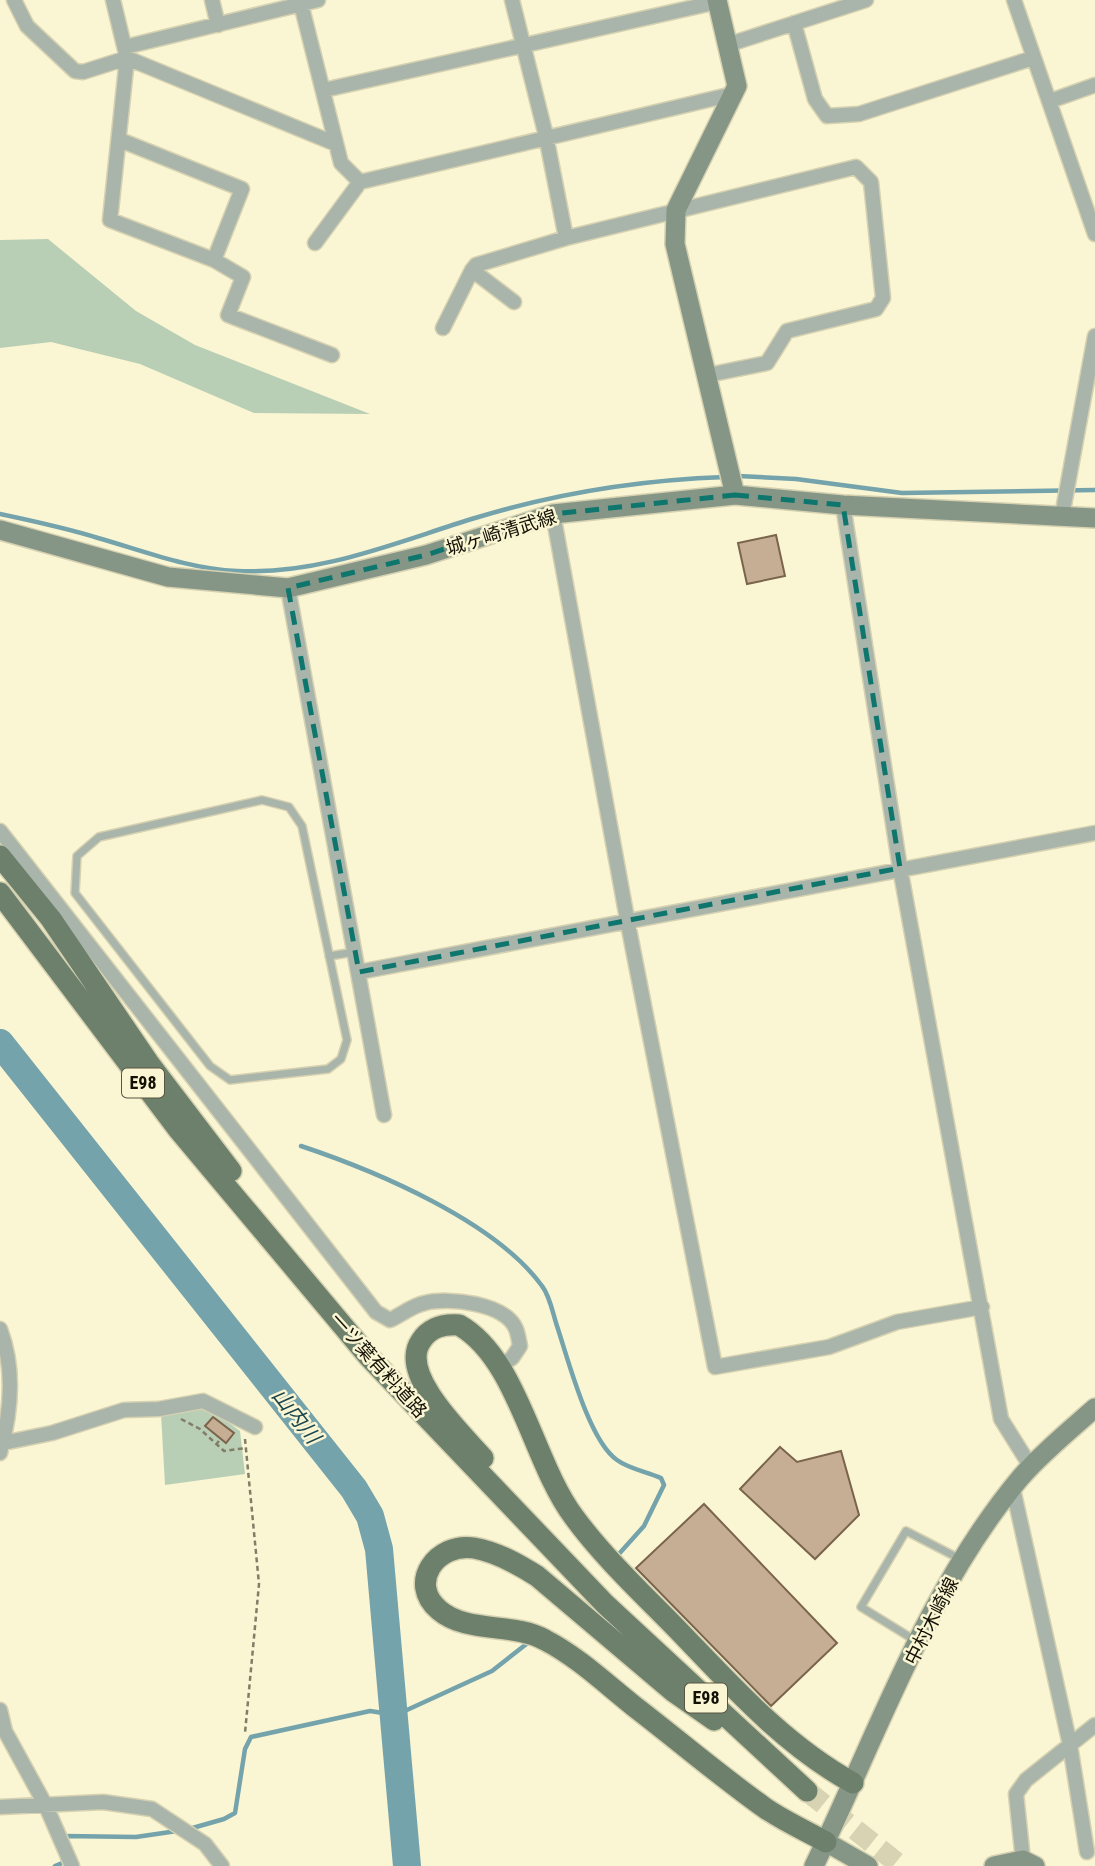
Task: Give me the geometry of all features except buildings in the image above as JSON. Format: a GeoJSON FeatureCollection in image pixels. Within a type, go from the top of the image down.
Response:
{"type":"FeatureCollection","features":[{"type":"Feature","properties":{"kind":"main road"},"geometry":{"type":"LineString","coordinates":[[717,1],[737,86],[676,210],[675,244],[734,491]]}},
{"type":"Feature","properties":{"kind":"main road","name":"城ヶ崎清武線"},"geometry":{"type":"LineString","coordinates":[[0,530],[168,578],[288,588],[426,555],[553,514],[734,491],[843,505],[1064,509],[1095,518]]}},
{"type":"Feature","properties":{"kind":"main road"},"geometry":{"type":"LineString","coordinates":[[0,856],[51,919],[148,1062],[258,1206],[293,1267]]}},
{"type":"Feature","properties":{"kind":"main road","name":"一ツ葉有料道路"},"geometry":{"type":"LineString","coordinates":[[0,893],[178,1129],[369,1357],[605,1604],[807,1791],[674,1692],[537,1576],[512,1561],[473,1548],[458,1549],[441,1555],[423,1579],[428,1598],[441,1612],[465,1622],[518,1629],[546,1640],[580,1662],[767,1810],[826,1842]]}},
{"type":"Feature","properties":{"kind":"main road"},"geometry":{"type":"LineString","coordinates":[[605,1604],[435,1402],[418,1373],[415,1359],[418,1344],[426,1334],[446,1324],[459,1325],[485,1345],[500,1366],[556,1487],[573,1516],[604,1553],[755,1710],[820,1764],[853,1783]]}},
{"type":"Feature","properties":{"kind":"main road","name":"中村木崎線"},"geometry":{"type":"LineString","coordinates":[[814,1866],[919,1643],[963,1560],[1031,1467],[1095,1408]]}},
{"type":"Feature","properties":{"kind":"main road"},"geometry":{"type":"LineString","coordinates":[[826,1842],[867,1866]]}},
{"type":"Feature","properties":{"kind":"main road"},"geometry":{"type":"LineString","coordinates":[[994,1866],[1029,1863]]}},
{"type":"Feature","properties":{"kind":"street"},"geometry":{"type":"LineString","coordinates":[[14,0],[27,26],[75,71],[83,72],[126,53],[218,24],[318,0]]}},
{"type":"Feature","properties":{"kind":"street"},"geometry":{"type":"LineString","coordinates":[[113,0],[126,53],[120,140],[110,220],[214,260],[243,277],[228,315],[332,355]]}},
{"type":"Feature","properties":{"kind":"street"},"geometry":{"type":"LineString","coordinates":[[212,0],[218,24]]}},
{"type":"Feature","properties":{"kind":"street"},"geometry":{"type":"LineString","coordinates":[[512,0],[546,136],[566,238]]}},
{"type":"Feature","properties":{"kind":"street"},"geometry":{"type":"LineString","coordinates":[[727,45],[866,0]]}},
{"type":"Feature","properties":{"kind":"street"},"geometry":{"type":"LineString","coordinates":[[1014,0],[1095,234]]}},
{"type":"Feature","properties":{"kind":"street"},"geometry":{"type":"LineString","coordinates":[[324,90],[717,1]]}},
{"type":"Feature","properties":{"kind":"street"},"geometry":{"type":"LineString","coordinates":[[301,2],[341,163],[360,182]]}},
{"type":"Feature","properties":{"kind":"street"},"geometry":{"type":"LineString","coordinates":[[794,23],[815,99],[827,116],[859,114],[1033,58]]}},
{"type":"Feature","properties":{"kind":"street"},"geometry":{"type":"LineString","coordinates":[[126,53],[335,144]]}},
{"type":"Feature","properties":{"kind":"street"},"geometry":{"type":"LineString","coordinates":[[1050,101],[1095,85]]}},
{"type":"Feature","properties":{"kind":"street"},"geometry":{"type":"LineString","coordinates":[[315,243],[360,182],[733,94]]}},
{"type":"Feature","properties":{"kind":"street"},"geometry":{"type":"LineString","coordinates":[[120,140],[242,189],[214,260]]}},
{"type":"Feature","properties":{"kind":"street"},"geometry":{"type":"LineString","coordinates":[[443,328],[476,265],[566,238],[856,167],[871,182],[883,298],[876,309],[787,331],[767,363],[708,376]]}},
{"type":"Feature","properties":{"kind":"street"},"geometry":{"type":"LineString","coordinates":[[472,270],[514,302]]}},
{"type":"Feature","properties":{"kind":"street"},"geometry":{"type":"LineString","coordinates":[[1064,509],[1095,336]]}},
{"type":"Feature","properties":{"kind":"street"},"geometry":{"type":"LineString","coordinates":[[843,505],[900,868],[1001,1419],[1031,1467]]}},
{"type":"Feature","properties":{"kind":"street"},"geometry":{"type":"LineString","coordinates":[[553,514],[628,924],[715,1367],[829,1347],[897,1322],[982,1307]]}},
{"type":"Feature","properties":{"kind":"street"},"geometry":{"type":"LineString","coordinates":[[288,588],[384,1115]]}},
{"type":"Feature","properties":{"kind":"street"},"geometry":{"type":"LineString","coordinates":[[0,831],[376,1312],[390,1320],[422,1303],[440,1301],[483,1305],[508,1318],[516,1329],[520,1346],[512,1358],[500,1366]]}},
{"type":"Feature","properties":{"kind":"street"},"geometry":{"type":"LineString","coordinates":[[359,972],[628,924],[900,868],[1095,833]]}},
{"type":"Feature","properties":{"kind":"street"},"geometry":{"type":"LineString","coordinates":[[0,1329],[8,1350],[10,1379],[1,1448],[124,1410],[203,1401],[249,1424]]}},
{"type":"Feature","properties":{"kind":"street"},"geometry":{"type":"LineString","coordinates":[[1013,1489],[1070,1745],[1087,1852]]}},
{"type":"Feature","properties":{"kind":"street"},"geometry":{"type":"LineString","coordinates":[[0,1710],[5,1731],[46,1806],[72,1866]]}},
{"type":"Feature","properties":{"kind":"street"},"geometry":{"type":"LineString","coordinates":[[1029,1863],[1016,1794],[1026,1780],[1095,1725]]}},
{"type":"Feature","properties":{"kind":"street"},"geometry":{"type":"LineString","coordinates":[[0,1807],[103,1802],[152,1809],[205,1844],[222,1866]]}},
{"type":"Feature","properties":{"kind":"lane"},"geometry":{"type":"LineString","coordinates":[[262,800],[289,807],[302,826],[329,956],[346,1040],[341,1059],[328,1069],[230,1080],[210,1066],[75,893],[78,856],[99,837],[148,824],[262,800]]}},
{"type":"Feature","properties":{"kind":"lane"},"geometry":{"type":"LineString","coordinates":[[329,956],[355,952]]}},
{"type":"Feature","properties":{"kind":"lane"},"geometry":{"type":"LineString","coordinates":[[919,1643],[861,1607],[906,1531],[963,1560]]}},
{"type":"Feature","properties":{"kind":"path"},"geometry":{"type":"LineString","coordinates":[[179,1405],[181,1419],[224,1451],[246,1448]]}},
{"type":"Feature","properties":{"kind":"path"},"geometry":{"type":"LineString","coordinates":[[245,1732],[259,1584],[246,1448],[249,1424]]}},
{"type":"Feature","properties":{"kind":"path"},"geometry":{"type":"LineString","coordinates":[[206,1436],[210,1431]]}},
{"type":"Feature","properties":{"kind":"path"},"geometry":{"type":"LineString","coordinates":[[216,1445],[220,1439]]}},
{"type":"Feature","properties":{"kind":"highlighted area"},"geometry":{"type":"Polygon","coordinates":[[[735,495],[843,505],[900,868],[359,972],[288,588],[426,555],[553,514],[735,495]]]}},
{"type":"Feature","properties":{"kind":"green space"},"geometry":{"type":"Polygon","coordinates":[[[48,239],[136,311],[195,345],[370,414],[254,413],[140,364],[51,342],[0,348],[0,240],[48,239]]]}},
{"type":"Feature","properties":{"kind":"green space"},"geometry":{"type":"Polygon","coordinates":[[[206,1406],[240,1431],[245,1474],[165,1485],[161,1414],[206,1406]]]}},
{"type":"Feature","properties":{"kind":"waterway"},"geometry":{"type":"LineString","coordinates":[[738,476],[796,479],[902,493],[1095,490]]}},
{"type":"Feature","properties":{"kind":"waterway"},"geometry":{"type":"LineString","coordinates":[[0,514],[74,531],[202,567],[268,571],[299,568],[358,555],[537,501],[661,481],[725,477]]}},
{"type":"Feature","properties":{"kind":"waterway","name":"山内川"},"geometry":{"type":"LineString","coordinates":[[0,1043],[354,1489],[370,1516],[379,1549],[407,1866]]}},
{"type":"Feature","properties":{"kind":"waterway"},"geometry":{"type":"LineString","coordinates":[[301,1146],[398,1184],[465,1220],[521,1262],[542,1286],[597,1436],[617,1460],[661,1478],[664,1485],[644,1526],[618,1555]]}},
{"type":"Feature","properties":{"kind":"waterway"},"geometry":{"type":"LineString","coordinates":[[189,1829],[235,1813],[245,1749],[251,1737],[370,1711],[396,1715],[492,1671],[529,1642]]}},
{"type":"Feature","properties":{"kind":"waterway"},"geometry":{"type":"LineString","coordinates":[[66,1839],[64,1836],[136,1837],[177,1831]]}},
{"type":"Feature","properties":{"kind":"waterway"},"geometry":{"type":"LineString","coordinates":[[55,1866],[67,1861]]}},
{"type":"Feature","properties":{"kind":"tunnel"},"geometry":{"type":"LineString","coordinates":[[807,1791],[901,1866]]}}]}
